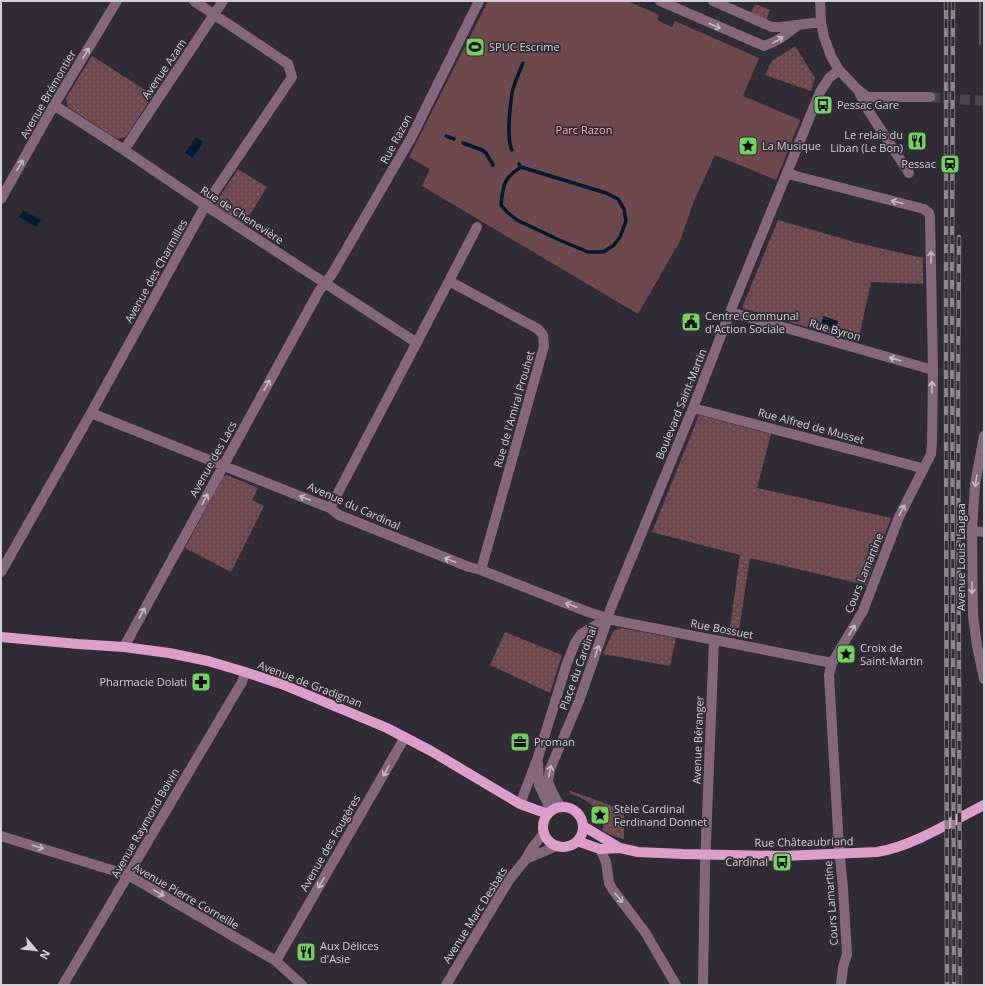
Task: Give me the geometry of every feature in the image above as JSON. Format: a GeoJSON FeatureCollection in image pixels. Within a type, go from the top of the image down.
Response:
{"type":"FeatureCollection","features":[{"type":"Feature","properties":{"kind":"main road","name":"Avenue de Gradignan"},"geometry":{"type":"LineString","coordinates":[[1,637],[124,647],[169,653],[208,661],[284,685],[405,737],[520,804],[532,814],[547,820]]}},
{"type":"Feature","properties":{"kind":"main road","name":"Rue Châteaubriand"},"geometry":{"type":"LineString","coordinates":[[577,841],[600,848],[620,848],[638,852],[706,855],[782,856],[877,852],[902,846],[983,806]]}},
{"type":"Feature","properties":{"kind":"main road"},"geometry":{"type":"LineString","coordinates":[[561,807],[572,809],[576,812],[580,816],[583,826],[580,837],[577,841],[568,846],[557,846],[549,841],[547,820],[561,807]]}},
{"type":"Feature","properties":{"kind":"main road","name":"Rue Châteaubriand"},"geometry":{"type":"LineString","coordinates":[[583,826],[620,848]]}},
{"type":"Feature","properties":{"kind":"street","name":"Avenue Brémontier"},"geometry":{"type":"LineString","coordinates":[[1,199],[54,105],[117,1]]}},
{"type":"Feature","properties":{"kind":"street"},"geometry":{"type":"LineString","coordinates":[[194,1],[214,15]]}},
{"type":"Feature","properties":{"kind":"street","name":"Avenue Azam"},"geometry":{"type":"LineString","coordinates":[[124,150],[223,1]]}},
{"type":"Feature","properties":{"kind":"street","name":"Rue Razon"},"geometry":{"type":"LineString","coordinates":[[325,284],[407,144],[479,1]]}},
{"type":"Feature","properties":{"kind":"street"},"geometry":{"type":"LineString","coordinates":[[660,1],[764,46],[777,40],[798,26]]}},
{"type":"Feature","properties":{"kind":"street"},"geometry":{"type":"LineString","coordinates":[[713,1],[772,27],[798,26],[822,22]]}},
{"type":"Feature","properties":{"kind":"street"},"geometry":{"type":"LineString","coordinates":[[820,1],[824,37],[829,49],[839,70],[857,89],[867,97],[930,97]]}},
{"type":"Feature","properties":{"kind":"street","name":"Avenue des Charmilles"},"geometry":{"type":"LineString","coordinates":[[1,572],[91,413],[205,206],[292,77],[288,64],[214,15]]}},
{"type":"Feature","properties":{"kind":"street","name":"Boulevard Saint-Martin"},"geometry":{"type":"LineString","coordinates":[[608,618],[730,312],[820,92],[829,78],[839,70]]}},
{"type":"Feature","properties":{"kind":"street"},"geometry":{"type":"LineString","coordinates":[[857,89],[866,107],[909,173]]}},
{"type":"Feature","properties":{"kind":"street","name":"Rue de Chenevière"},"geometry":{"type":"LineString","coordinates":[[54,105],[124,150],[205,206],[417,343]]}},
{"type":"Feature","properties":{"kind":"street","name":"Cours Lamartine"},"geometry":{"type":"LineString","coordinates":[[788,173],[922,208],[929,213],[930,218],[933,370],[931,454],[899,517],[863,611],[832,663],[829,675],[839,853],[847,954],[841,985]]}},
{"type":"Feature","properties":{"kind":"street"},"geometry":{"type":"LineString","coordinates":[[330,508],[477,227]]}},
{"type":"Feature","properties":{"kind":"street","name":"Rue de l'Amiral Prouhet"},"geometry":{"type":"LineString","coordinates":[[449,281],[538,329],[543,335],[544,346],[481,570]]}},
{"type":"Feature","properties":{"kind":"street","name":"Avenue des Lacs"},"geometry":{"type":"LineString","coordinates":[[124,647],[319,291],[325,284]]}},
{"type":"Feature","properties":{"kind":"street","name":"Rue Byron"},"geometry":{"type":"LineString","coordinates":[[730,312],[933,370]]}},
{"type":"Feature","properties":{"kind":"street","name":"Rue Alfred de Musset"},"geometry":{"type":"LineString","coordinates":[[693,408],[918,467],[923,470]]}},
{"type":"Feature","properties":{"kind":"street","name":"Avenue du Cardinal"},"geometry":{"type":"LineString","coordinates":[[91,413],[330,508],[345,517],[469,567],[481,570],[608,618]]}},
{"type":"Feature","properties":{"kind":"street","name":"Avenue Louis Laugaa"},"geometry":{"type":"LineString","coordinates":[[984,436],[975,484],[972,531],[973,615],[984,679]]}},
{"type":"Feature","properties":{"kind":"street"},"geometry":{"type":"LineString","coordinates":[[972,531],[984,532]]}},
{"type":"Feature","properties":{"kind":"street","name":"Rue Bossuet"},"geometry":{"type":"LineString","coordinates":[[608,618],[832,663]]}},
{"type":"Feature","properties":{"kind":"street","name":"Place du Cardinal"},"geometry":{"type":"LineString","coordinates":[[520,804],[538,757],[567,663],[575,643],[581,634],[608,618]]}},
{"type":"Feature","properties":{"kind":"street","name":"Place du Cardinal"},"geometry":{"type":"LineString","coordinates":[[561,807],[548,782],[550,769],[579,701],[608,618]]}},
{"type":"Feature","properties":{"kind":"street","name":"Avenue Béranger"},"geometry":{"type":"LineString","coordinates":[[703,985],[714,640]]}},
{"type":"Feature","properties":{"kind":"street","name":"Avenue Raymond Boivin"},"geometry":{"type":"LineString","coordinates":[[63,985],[242,682],[245,672]]}},
{"type":"Feature","properties":{"kind":"street","name":"Avenue des Fougères"},"geometry":{"type":"LineString","coordinates":[[276,961],[405,737]]}},
{"type":"Feature","properties":{"kind":"street","name":"Place du Cardinal"},"geometry":{"type":"LineString","coordinates":[[538,757],[539,785],[547,820]]}},
{"type":"Feature","properties":{"kind":"street","name":"Avenue Marc Desbats"},"geometry":{"type":"LineString","coordinates":[[446,985],[509,880],[526,859],[547,820]]}},
{"type":"Feature","properties":{"kind":"street","name":"Avenue Pierre Corneille"},"geometry":{"type":"LineString","coordinates":[[1,836],[128,875],[276,961],[302,985]]}},
{"type":"Feature","properties":{"kind":"street","name":"Avenue Marc Desbats"},"geometry":{"type":"LineString","coordinates":[[526,859],[557,846]]}},
{"type":"Feature","properties":{"kind":"street"},"geometry":{"type":"LineString","coordinates":[[600,848],[606,862],[609,883],[645,932],[676,985]]}},
{"type":"Feature","properties":{"kind":"green space","name":"Parc Razon"},"geometry":{"type":"Polygon","coordinates":[[[488,1],[628,1],[659,15],[657,20],[672,27],[675,21],[759,58],[743,96],[800,120],[776,180],[715,155],[694,201],[680,241],[638,314],[422,186],[430,169],[409,157],[488,1]]]}},
{"type":"Feature","properties":{"kind":"green space"},"geometry":{"type":"Polygon","coordinates":[[[755,4],[770,10],[766,20],[751,13],[755,4]]]}},
{"type":"Feature","properties":{"kind":"green space"},"geometry":{"type":"Polygon","coordinates":[[[795,46],[815,78],[811,91],[765,75],[772,61],[795,46]]]}},
{"type":"Feature","properties":{"kind":"green space"},"geometry":{"type":"Polygon","coordinates":[[[92,56],[153,95],[126,137],[117,139],[68,107],[66,98],[92,56]]]}},
{"type":"Feature","properties":{"kind":"green space"},"geometry":{"type":"Polygon","coordinates":[[[238,169],[267,187],[244,224],[214,205],[238,169]]]}},
{"type":"Feature","properties":{"kind":"green space"},"geometry":{"type":"Polygon","coordinates":[[[778,220],[858,243],[923,258],[923,284],[871,282],[858,342],[742,308],[778,220]]]}},
{"type":"Feature","properties":{"kind":"green space"},"geometry":{"type":"Polygon","coordinates":[[[699,415],[771,434],[757,488],[891,518],[866,585],[750,558],[738,636],[729,635],[740,555],[652,532],[699,415]]]}},
{"type":"Feature","properties":{"kind":"green space"},"geometry":{"type":"Polygon","coordinates":[[[227,475],[258,488],[252,500],[264,506],[231,572],[185,548],[223,476],[227,475]]]}},
{"type":"Feature","properties":{"kind":"green space"},"geometry":{"type":"Polygon","coordinates":[[[621,628],[676,638],[670,666],[603,654],[613,631],[621,628]]]}},
{"type":"Feature","properties":{"kind":"green space"},"geometry":{"type":"Polygon","coordinates":[[[505,632],[562,655],[550,693],[490,665],[505,632]]]}},
{"type":"Feature","properties":{"kind":"green space"},"geometry":{"type":"Polygon","coordinates":[[[568,790],[624,810],[624,839],[611,835],[602,830],[602,818],[599,812],[589,803],[571,794],[568,790]]]}},
{"type":"Feature","properties":{"kind":"water"},"geometry":{"type":"Polygon","coordinates":[[[196,137],[203,142],[193,158],[185,153],[196,137]]]}},
{"type":"Feature","properties":{"kind":"water"},"geometry":{"type":"Polygon","coordinates":[[[23,210],[41,220],[36,227],[19,217],[23,210]]]}},
{"type":"Feature","properties":{"kind":"water"},"geometry":{"type":"Polygon","coordinates":[[[823,316],[838,321],[836,329],[821,325],[823,316]]]}},
{"type":"Feature","properties":{"kind":"waterway"},"geometry":{"type":"LineString","coordinates":[[512,150],[509,138],[511,99],[514,86],[523,63]]}},
{"type":"Feature","properties":{"kind":"waterway"},"geometry":{"type":"LineString","coordinates":[[446,136],[454,139]]}},
{"type":"Feature","properties":{"kind":"waterway"},"geometry":{"type":"LineString","coordinates":[[463,143],[482,150],[486,153],[493,165]]}},
{"type":"Feature","properties":{"kind":"waterway"},"geometry":{"type":"LineString","coordinates":[[519,164],[521,167],[505,182],[501,205],[507,212],[517,220],[588,252],[603,252],[613,246],[620,237],[626,221],[624,209],[618,199],[606,193],[521,167]]}},
{"type":"Feature","properties":{"kind":"tunnel"},"geometry":{"type":"LineString","coordinates":[[930,97],[984,101]]}},
{"type":"Feature","properties":{"kind":"tram line"},"geometry":{"type":"LineString","coordinates":[[980,1],[980,44]]}},
{"type":"Feature","properties":{"kind":"railway"},"geometry":{"type":"LineString","coordinates":[[946,1],[947,985]]}},
{"type":"Feature","properties":{"kind":"railway"},"geometry":{"type":"LineString","coordinates":[[953,1],[952,279],[954,985]]}},
{"type":"Feature","properties":{"kind":"railway"},"geometry":{"type":"LineString","coordinates":[[959,237],[960,985]]}},
{"type":"Feature","properties":{"kind":"place","name":"SPUC Escrime"},"geometry":{"type":"Point","coordinates":[475,47]}},
{"type":"Feature","properties":{"kind":"place","name":"Pessac Gare"},"geometry":{"type":"Point","coordinates":[823,105]}},
{"type":"Feature","properties":{"kind":"place","name":"Le relais du Liban (Le Bon)"},"geometry":{"type":"Point","coordinates":[917,141]}},
{"type":"Feature","properties":{"kind":"place","name":"La Musique"},"geometry":{"type":"Point","coordinates":[748,146]}},
{"type":"Feature","properties":{"kind":"place","name":"Pessac"},"geometry":{"type":"Point","coordinates":[950,164]}},
{"type":"Feature","properties":{"kind":"place","name":"Centre Communal d'Action Sociale"},"geometry":{"type":"Point","coordinates":[691,322]}},
{"type":"Feature","properties":{"kind":"place","name":"Croix de Saint-Martin"},"geometry":{"type":"Point","coordinates":[846,654]}},
{"type":"Feature","properties":{"kind":"place","name":"Pharmacie Dolati"},"geometry":{"type":"Point","coordinates":[201,682]}},
{"type":"Feature","properties":{"kind":"place","name":"Proman"},"geometry":{"type":"Point","coordinates":[520,742]}},
{"type":"Feature","properties":{"kind":"place","name":"Stèle Cardinal Ferdinand Donnet"},"geometry":{"type":"Point","coordinates":[600,815]}},
{"type":"Feature","properties":{"kind":"place","name":"Cardinal"},"geometry":{"type":"Point","coordinates":[782,862]}},
{"type":"Feature","properties":{"kind":"place","name":"Aux Délices d'Asie"},"geometry":{"type":"Point","coordinates":[306,952]}}]}
